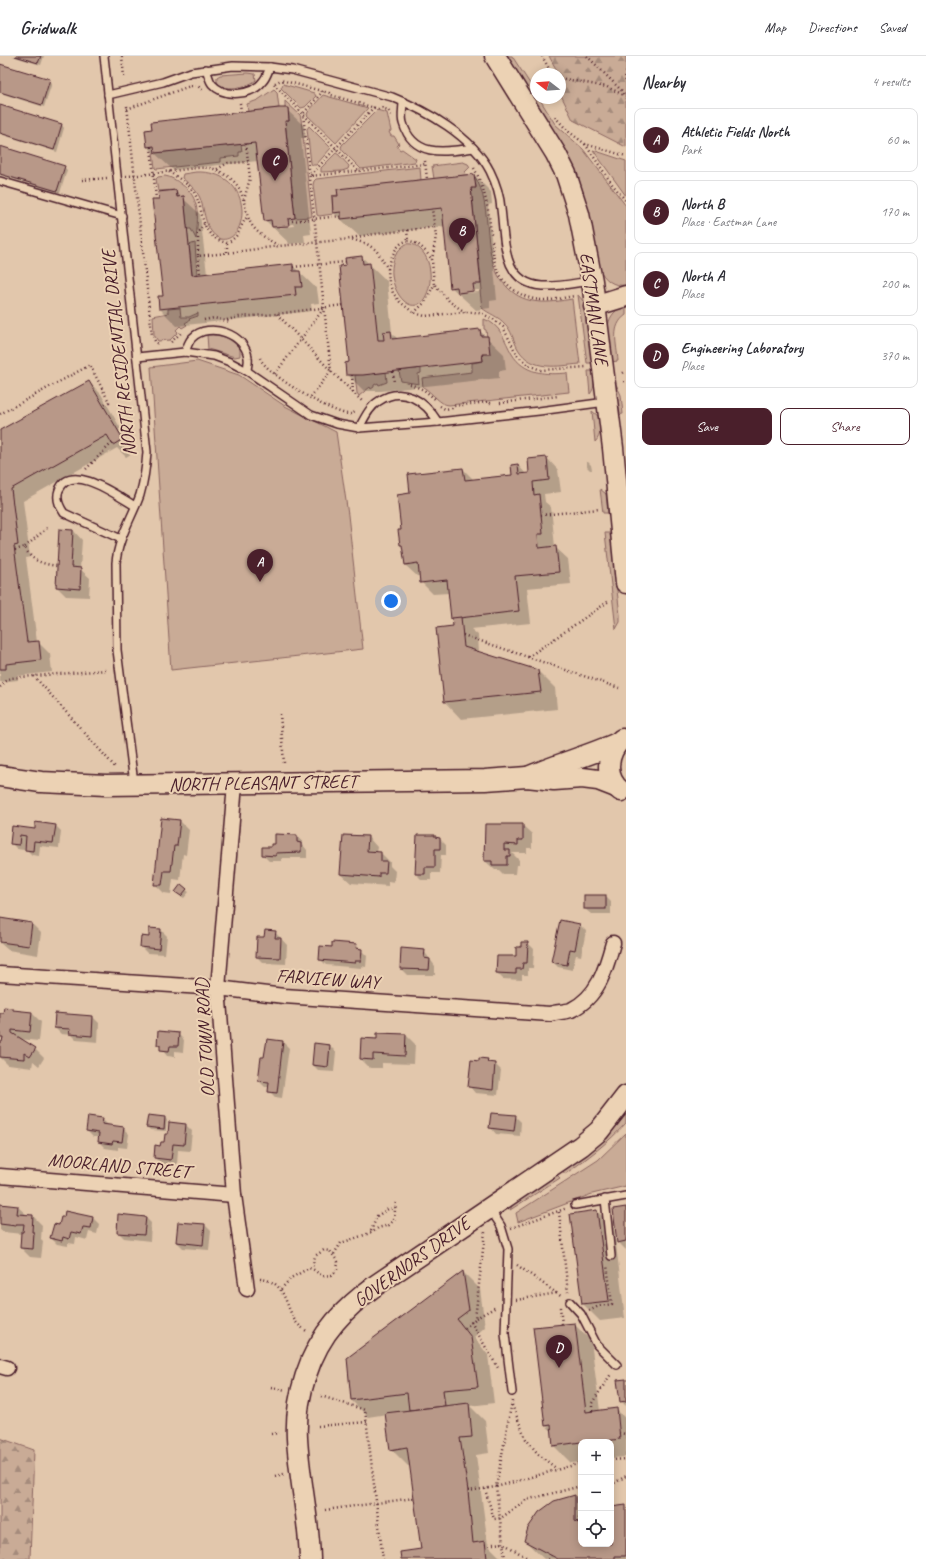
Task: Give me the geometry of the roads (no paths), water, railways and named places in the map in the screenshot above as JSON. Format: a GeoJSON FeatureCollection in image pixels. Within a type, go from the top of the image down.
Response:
{"type":"FeatureCollection","features":[{"type":"Feature","properties":{"kind":"main road","name":"EASTMAN LANE"},"geometry":{"type":"LineString","coordinates":[[495,56],[556,154],[566,174],[579,214],[592,281],[606,402],[613,448],[626,583]]}},
{"type":"Feature","properties":{"kind":"main road"},"geometry":{"type":"LineString","coordinates":[[594,306],[626,296]]}},
{"type":"Feature","properties":{"kind":"main road"},"geometry":{"type":"LineString","coordinates":[[622,794],[610,776],[609,767],[610,759],[623,738]]}},
{"type":"Feature","properties":{"kind":"main road","name":"NORTH PLEASANT STREET"},"geometry":{"type":"LineString","coordinates":[[527,777],[554,765],[598,752],[623,738]]}},
{"type":"Feature","properties":{"kind":"main road","name":"NORTH PLEASANT STREET"},"geometry":{"type":"LineString","coordinates":[[0,776],[48,782],[134,785],[485,780],[527,777],[554,780],[582,778],[598,780],[622,794]]}},
{"type":"Feature","properties":{"kind":"main road","name":"GOVERNORS DRIVE"},"geometry":{"type":"LineString","coordinates":[[310,1559],[297,1437],[298,1410],[307,1373],[322,1340],[334,1323],[355,1302],[389,1275],[581,1146],[599,1131],[626,1096]]}},
{"type":"Feature","properties":{"kind":"street","name":"OLD TOWN ROAD"},"geometry":{"type":"LineString","coordinates":[[235,784],[218,988],[234,1195],[246,1283]]}},
{"type":"Feature","properties":{"kind":"street","name":"FARVIEW WAY"},"geometry":{"type":"LineString","coordinates":[[0,974],[218,988],[284,996],[550,1014],[571,1010],[587,999],[598,985],[606,969],[613,943]]}},
{"type":"Feature","properties":{"kind":"street","name":"MOORLAND STREET"},"geometry":{"type":"LineString","coordinates":[[0,1176],[234,1195]]}},
{"type":"Feature","properties":{"kind":"lane","name":"NORTH RESIDENTIAL DRIVE"},"geometry":{"type":"LineString","coordinates":[[104,56],[147,452],[146,470],[139,496],[121,539],[117,551],[116,563],[117,650],[134,785]]}},
{"type":"Feature","properties":{"kind":"lane"},"geometry":{"type":"LineString","coordinates":[[108,95],[163,82],[191,72],[233,66],[270,67],[292,70],[403,102],[435,118],[473,148],[483,159],[498,191],[506,255],[511,267],[518,276],[530,284],[540,286],[592,281]]}},
{"type":"Feature","properties":{"kind":"lane"},"geometry":{"type":"LineString","coordinates":[[206,69],[212,83],[217,88],[227,92],[240,93],[255,89],[264,81],[270,67]]}},
{"type":"Feature","properties":{"kind":"lane"},"geometry":{"type":"LineString","coordinates":[[403,102],[402,122],[410,138],[421,148],[434,152],[450,152],[473,148]]}},
{"type":"Feature","properties":{"kind":"lane"},"geometry":{"type":"LineString","coordinates":[[0,181],[122,216]]}},
{"type":"Feature","properties":{"kind":"lane"},"geometry":{"type":"LineString","coordinates":[[185,352],[189,342],[198,333],[204,331],[219,331],[234,337],[242,344],[246,350],[248,359],[247,371]]}},
{"type":"Feature","properties":{"kind":"lane"},"geometry":{"type":"LineString","coordinates":[[137,357],[185,352],[214,356],[247,371],[311,415],[337,424],[359,428],[438,422],[606,402]]}},
{"type":"Feature","properties":{"kind":"lane"},"geometry":{"type":"LineString","coordinates":[[359,428],[369,410],[378,401],[397,394],[418,399],[433,413],[438,422]]}},
{"type":"Feature","properties":{"kind":"lane"},"geometry":{"type":"LineString","coordinates":[[121,539],[64,513],[58,500],[58,492],[67,480],[75,478],[84,479],[135,506]]}},
{"type":"Feature","properties":{"kind":"lane"},"geometry":{"type":"LineString","coordinates":[[575,1205],[626,1196]]}},
{"type":"Feature","properties":{"kind":"lane"},"geometry":{"type":"LineString","coordinates":[[605,1199],[611,1256]]}},
{"type":"Feature","properties":{"kind":"lane"},"geometry":{"type":"LineString","coordinates":[[490,1208],[503,1230],[508,1248],[505,1334],[512,1392]]}},
{"type":"Feature","properties":{"kind":"lane"},"geometry":{"type":"LineString","coordinates":[[570,1302],[581,1314],[597,1345],[617,1365]]}},
{"type":"Feature","properties":{"kind":"place","name":"North A"},"geometry":{"type":"Point","coordinates":[275,181]}},
{"type":"Feature","properties":{"kind":"place","name":"North B"},"geometry":{"type":"Point","coordinates":[462,251]}},
{"type":"Feature","properties":{"kind":"place","name":"Athletic Fields North"},"geometry":{"type":"Point","coordinates":[260,582]}},
{"type":"Feature","properties":{"kind":"place","name":"Engineering Laboratory"},"geometry":{"type":"Point","coordinates":[559,1368]}}]}
